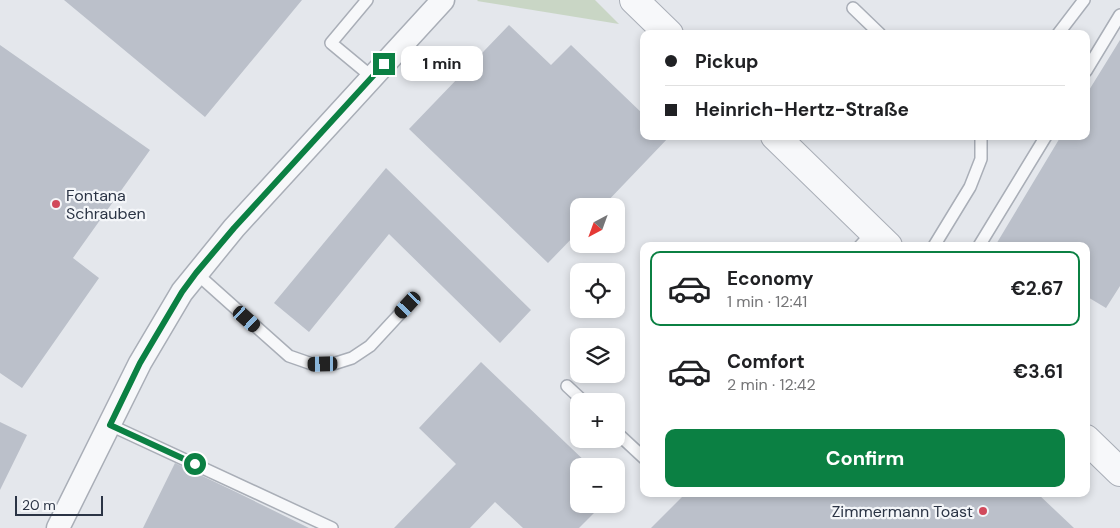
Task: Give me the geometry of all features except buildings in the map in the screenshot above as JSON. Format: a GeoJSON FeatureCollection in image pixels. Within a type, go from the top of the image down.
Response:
{"type":"FeatureCollection","features":[{"type":"Feature","properties":{"kind":"street"},"geometry":{"type":"LineString","coordinates":[[58,528],[140,363],[182,292],[234,228],[443,0]]}},
{"type":"Feature","properties":{"kind":"street"},"geometry":{"type":"LineString","coordinates":[[634,0],[664,30]]}},
{"type":"Feature","properties":{"kind":"street"},"geometry":{"type":"LineString","coordinates":[[779,140],[873,242]]}},
{"type":"Feature","properties":{"kind":"street"},"geometry":{"type":"LineString","coordinates":[[1090,443],[1120,472]]}},
{"type":"Feature","properties":{"kind":"lane"},"geometry":{"type":"LineString","coordinates":[[367,0],[331,44],[372,78]]}},
{"type":"Feature","properties":{"kind":"lane"},"geometry":{"type":"LineString","coordinates":[[1061,30],[1084,0]]}},
{"type":"Feature","properties":{"kind":"lane"},"geometry":{"type":"LineString","coordinates":[[853,8],[876,30]]}},
{"type":"Feature","properties":{"kind":"lane"},"geometry":{"type":"LineString","coordinates":[[1090,64],[1120,15]]}},
{"type":"Feature","properties":{"kind":"lane"},"geometry":{"type":"LineString","coordinates":[[936,242],[970,187],[981,159],[982,140]]}},
{"type":"Feature","properties":{"kind":"lane"},"geometry":{"type":"LineString","coordinates":[[982,242],[1044,140]]}},
{"type":"Feature","properties":{"kind":"lane"},"geometry":{"type":"LineString","coordinates":[[196,273],[289,356],[312,364],[333,364],[352,358],[370,346],[408,305]]}},
{"type":"Feature","properties":{"kind":"lane"},"geometry":{"type":"LineString","coordinates":[[567,386],[574,393]]}},
{"type":"Feature","properties":{"kind":"lane"},"geometry":{"type":"LineString","coordinates":[[110,425],[332,528]]}},
{"type":"Feature","properties":{"kind":"lane"},"geometry":{"type":"LineString","coordinates":[[625,440],[640,454]]}},
{"type":"Feature","properties":{"kind":"green space"},"geometry":{"type":"Polygon","coordinates":[[[595,0],[619,24],[477,1],[595,0]]]}},
{"type":"Feature","properties":{"kind":"place","name":"Fontana Schrauben"},"geometry":{"type":"Point","coordinates":[56,204]}},
{"type":"Feature","properties":{"kind":"place","name":"Zimmermann Toast"},"geometry":{"type":"Point","coordinates":[983,511]}},
{"type":"Feature","properties":{"kind":"route"},"geometry":{"type":"LineString","coordinates":[[195,464],[110,425],[140,363],[182,292],[196,273],[234,228],[384,64]]}}]}
